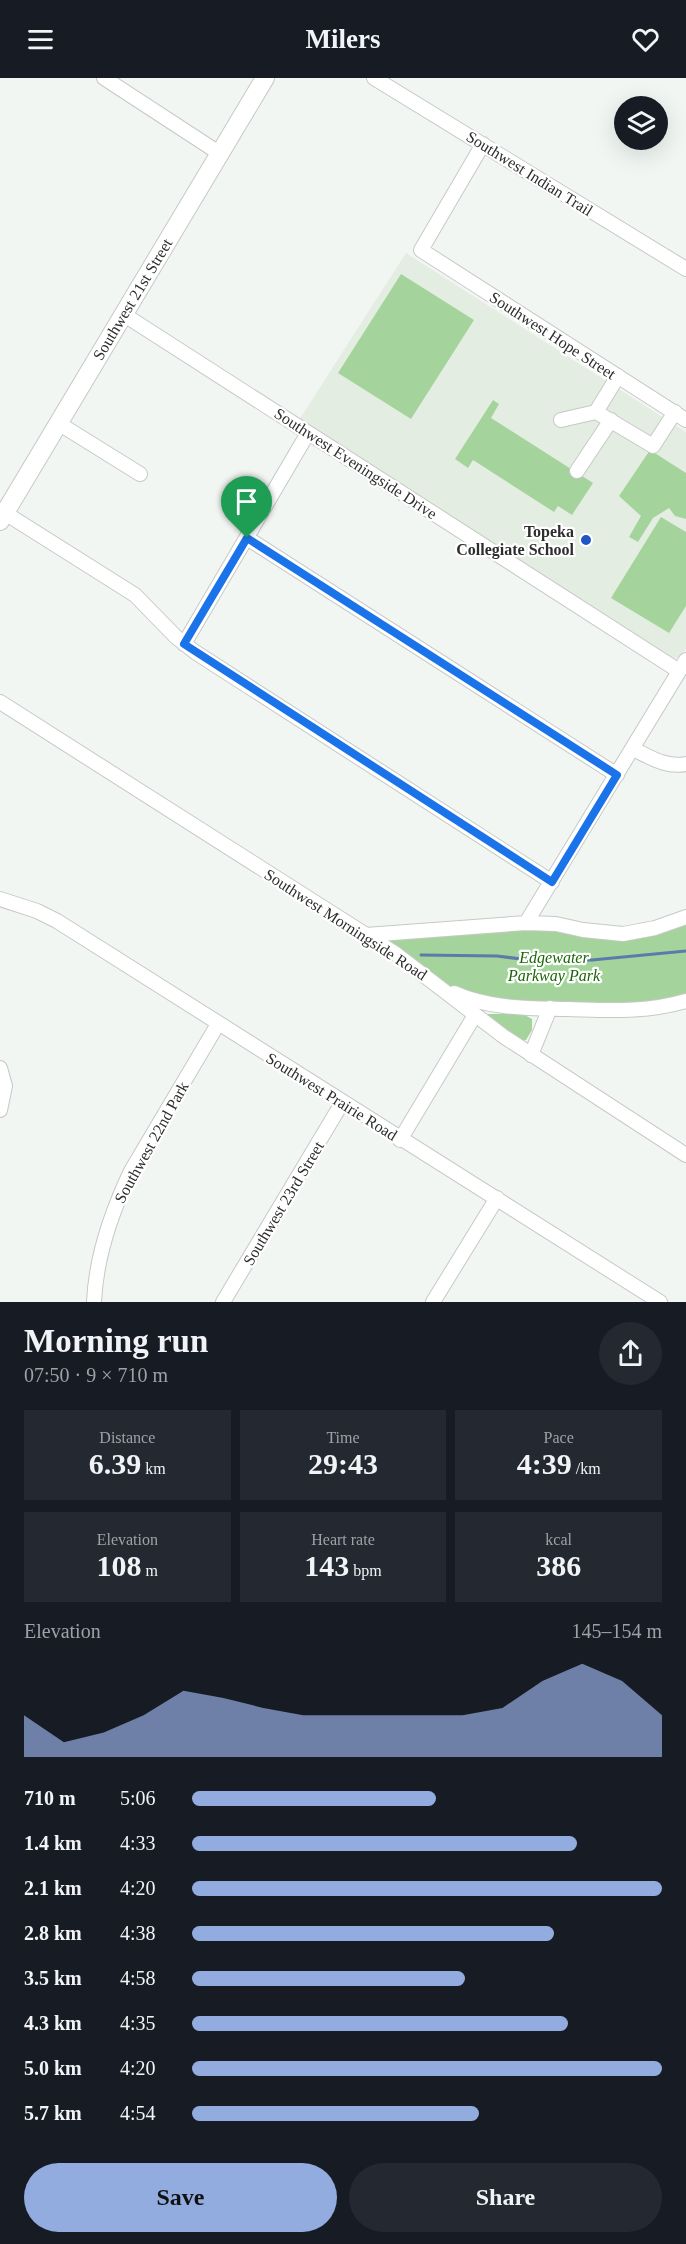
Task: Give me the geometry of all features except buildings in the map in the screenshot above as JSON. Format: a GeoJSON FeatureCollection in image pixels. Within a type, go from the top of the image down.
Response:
{"type":"FeatureCollection","features":[{"type":"Feature","properties":{"kind":"main road","name":"Southwest 21st Street"},"geometry":{"type":"LineString","coordinates":[[4,508],[58,423],[265,78]]}},
{"type":"Feature","properties":{"kind":"street"},"geometry":{"type":"LineString","coordinates":[[104,78],[219,153]]}},
{"type":"Feature","properties":{"kind":"street","name":"Southwest Indian Trail"},"geometry":{"type":"LineString","coordinates":[[374,78],[686,269]]}},
{"type":"Feature","properties":{"kind":"street","name":"Southwest Hope Street"},"geometry":{"type":"LineString","coordinates":[[483,144],[421,250],[680,416]]}},
{"type":"Feature","properties":{"kind":"street","name":"Southwest Eveningside Drive"},"geometry":{"type":"LineString","coordinates":[[123,314],[308,433],[683,665]]}},
{"type":"Feature","properties":{"kind":"street"},"geometry":{"type":"LineString","coordinates":[[596,412],[618,376]]}},
{"type":"Feature","properties":{"kind":"street"},"geometry":{"type":"LineString","coordinates":[[561,420],[596,412],[653,446],[680,416]]}},
{"type":"Feature","properties":{"kind":"street"},"geometry":{"type":"LineString","coordinates":[[578,471],[611,420]]}},
{"type":"Feature","properties":{"kind":"street"},"geometry":{"type":"LineString","coordinates":[[58,423],[140,474]]}},
{"type":"Feature","properties":{"kind":"street"},"geometry":{"type":"LineString","coordinates":[[184,644],[308,433]]}},
{"type":"Feature","properties":{"kind":"street"},"geometry":{"type":"LineString","coordinates":[[4,508],[135,596],[184,644],[552,882]]}},
{"type":"Feature","properties":{"kind":"street"},"geometry":{"type":"LineString","coordinates":[[247,538],[617,775]]}},
{"type":"Feature","properties":{"kind":"street"},"geometry":{"type":"LineString","coordinates":[[526,923],[683,665]]}},
{"type":"Feature","properties":{"kind":"street","name":"Southwest Morningside Road"},"geometry":{"type":"LineString","coordinates":[[0,702],[396,954],[531,1055],[686,1155]]}},
{"type":"Feature","properties":{"kind":"street"},"geometry":{"type":"LineString","coordinates":[[633,749],[660,762],[672,765],[686,764]]}},
{"type":"Feature","properties":{"kind":"street","name":"Southwest Prairie Road"},"geometry":{"type":"LineString","coordinates":[[0,899],[37,911],[57,921],[400,1140],[497,1198],[660,1302]]}},
{"type":"Feature","properties":{"kind":"street"},"geometry":{"type":"LineString","coordinates":[[366,935],[526,923],[556,924],[583,930],[623,934],[656,928],[686,917]]}},
{"type":"Feature","properties":{"kind":"street"},"geometry":{"type":"LineString","coordinates":[[446,993],[451,992],[495,1006],[550,1008],[640,1011],[686,1001]]}},
{"type":"Feature","properties":{"kind":"street"},"geometry":{"type":"LineString","coordinates":[[531,1055],[550,1008]]}},
{"type":"Feature","properties":{"kind":"street"},"geometry":{"type":"LineString","coordinates":[[400,1140],[475,1015]]}},
{"type":"Feature","properties":{"kind":"street","name":"Southwest 22nd Park"},"geometry":{"type":"LineString","coordinates":[[94,1302],[97,1269],[119,1196],[131,1171],[218,1024]]}},
{"type":"Feature","properties":{"kind":"street"},"geometry":{"type":"LineString","coordinates":[[0,1068],[5,1086],[0,1110]]}},
{"type":"Feature","properties":{"kind":"street","name":"Southwest 23rd Street"},"geometry":{"type":"LineString","coordinates":[[223,1302],[342,1103]]}},
{"type":"Feature","properties":{"kind":"street"},"geometry":{"type":"LineString","coordinates":[[433,1302],[497,1198]]}},
{"type":"Feature","properties":{"kind":"shaded area","name":"Topeka Collegiate School"},"geometry":{"type":"Polygon","coordinates":[[[406,253],[686,432],[686,649],[679,658],[668,658],[299,420],[406,253]]]}},
{"type":"Feature","properties":{"kind":"green space"},"geometry":{"type":"Polygon","coordinates":[[[401,274],[474,320],[411,419],[338,373],[401,274]]]}},
{"type":"Feature","properties":{"kind":"green space"},"geometry":{"type":"Polygon","coordinates":[[[493,400],[499,404],[491,418],[593,483],[572,515],[558,506],[554,512],[473,460],[468,468],[455,459],[493,400]]]}},
{"type":"Feature","properties":{"kind":"green space"},"geometry":{"type":"Polygon","coordinates":[[[650,450],[686,473],[686,519],[675,516],[669,508],[653,518],[638,542],[629,537],[641,516],[619,496],[650,450]]]}},
{"type":"Feature","properties":{"kind":"green space"},"geometry":{"type":"Polygon","coordinates":[[[661,517],[686,532],[686,606],[669,633],[611,598],[661,517]]]}},
{"type":"Feature","properties":{"kind":"green space","name":"Edgewater Parkway Park"},"geometry":{"type":"Polygon","coordinates":[[[686,917],[686,1001],[641,1011],[463,997],[366,935],[526,923],[623,934],[686,917]]]}},
{"type":"Feature","properties":{"kind":"green space"},"geometry":{"type":"Polygon","coordinates":[[[488,1014],[523,1014],[532,1019],[532,1030],[526,1040],[518,1041],[488,1019],[488,1014]]]}},
{"type":"Feature","properties":{"kind":"waterway"},"geometry":{"type":"LineString","coordinates":[[421,955],[497,956],[529,960],[592,960],[686,951]]}},
{"type":"Feature","properties":{"kind":"place","name":"Topeka Collegiate School"},"geometry":{"type":"Point","coordinates":[586,540]}},
{"type":"Feature","properties":{"kind":"route"},"geometry":{"type":"LineString","coordinates":[[247,538],[617,775],[552,882],[184,644],[247,538]]}}]}
